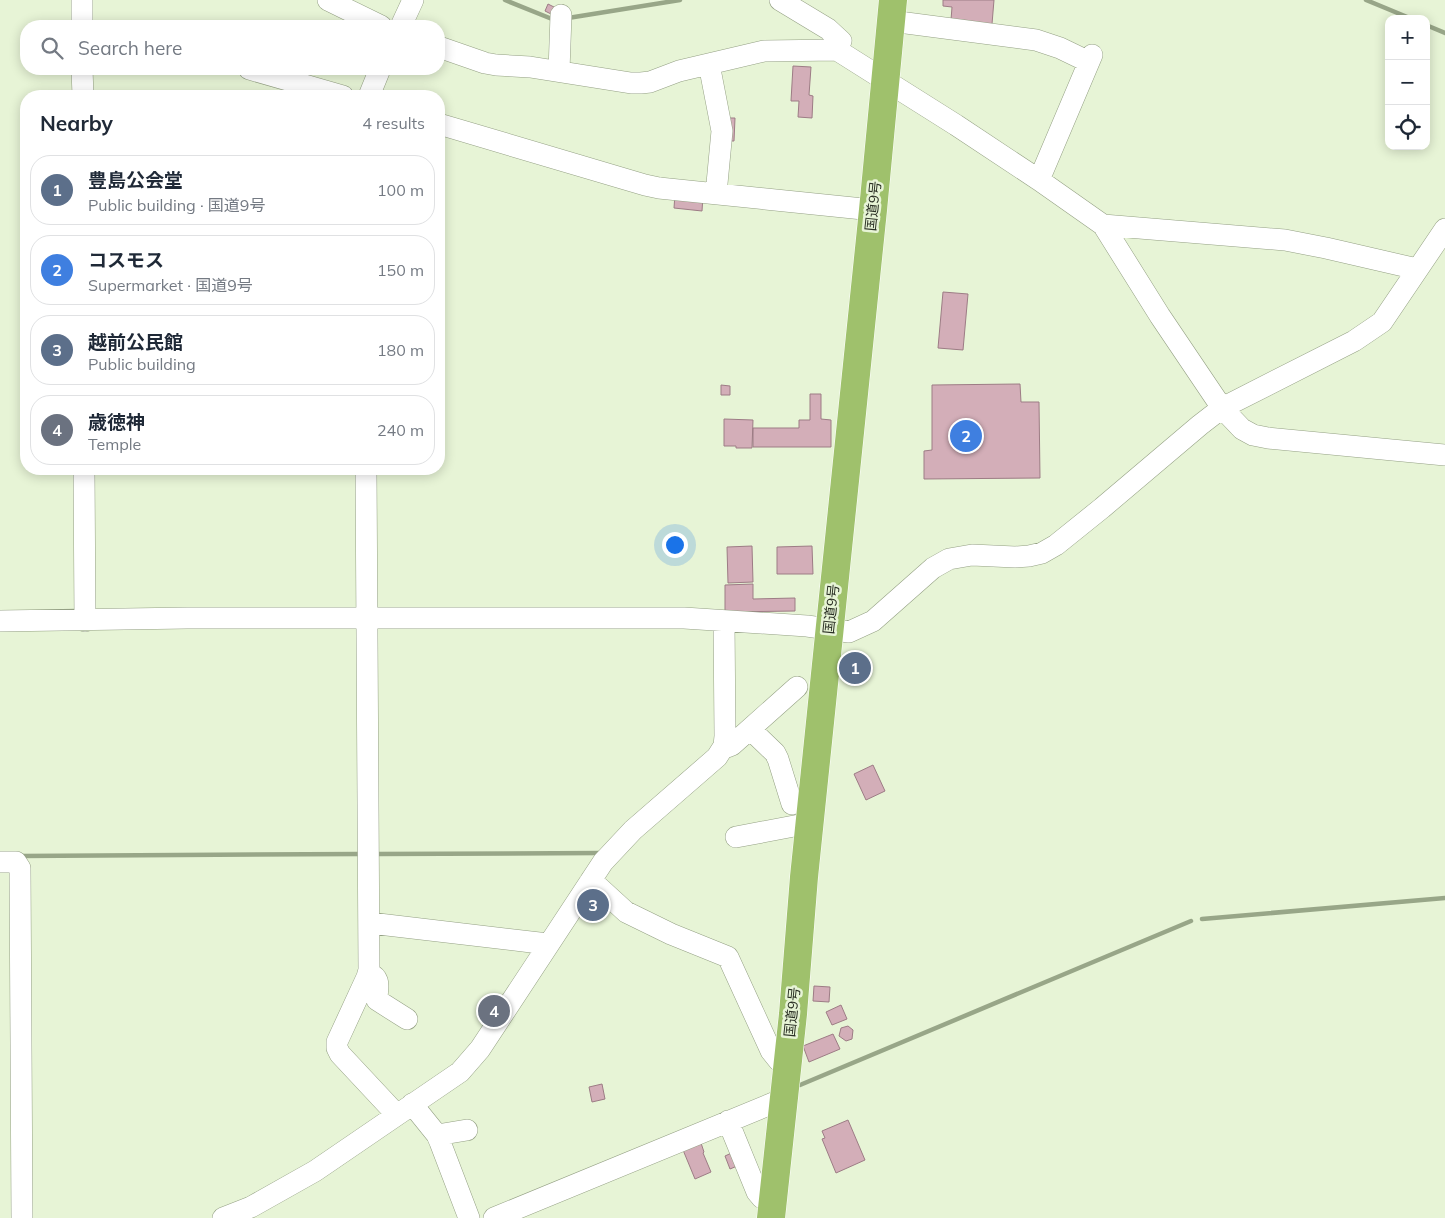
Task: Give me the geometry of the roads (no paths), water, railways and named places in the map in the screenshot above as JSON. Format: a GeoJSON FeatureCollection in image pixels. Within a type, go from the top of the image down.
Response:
{"type":"FeatureCollection","features":[{"type":"Feature","properties":{"kind":"highway","name":"国道9号"},"geometry":{"type":"LineString","coordinates":[[772,1209],[787,1063],[801,813],[829,630],[892,11]]}},
{"type":"Feature","properties":{"kind":"street"},"geometry":{"type":"LineString","coordinates":[[82,0],[82,20]]}},
{"type":"Feature","properties":{"kind":"street"},"geometry":{"type":"LineString","coordinates":[[328,0],[369,20]]}},
{"type":"Feature","properties":{"kind":"street"},"geometry":{"type":"LineString","coordinates":[[404,20],[412,0]]}},
{"type":"Feature","properties":{"kind":"street"},"geometry":{"type":"LineString","coordinates":[[780,0],[828,29],[840,41],[837,50]]}},
{"type":"Feature","properties":{"kind":"street"},"geometry":{"type":"LineString","coordinates":[[892,11],[1036,40],[1091,58],[1039,180]]}},
{"type":"Feature","properties":{"kind":"street"},"geometry":{"type":"LineString","coordinates":[[559,71],[561,15]]}},
{"type":"Feature","properties":{"kind":"street"},"geometry":{"type":"LineString","coordinates":[[445,49],[485,63],[530,67],[631,83],[650,82],[679,71],[764,51],[837,50],[956,125],[1103,225],[1160,316],[1222,408],[1242,429],[1253,435],[1268,438],[1445,455]]}},
{"type":"Feature","properties":{"kind":"street"},"geometry":{"type":"LineString","coordinates":[[709,64],[722,131],[716,194]]}},
{"type":"Feature","properties":{"kind":"street"},"geometry":{"type":"LineString","coordinates":[[82,75],[83,90]]}},
{"type":"Feature","properties":{"kind":"street"},"geometry":{"type":"LineString","coordinates":[[270,75],[322,90]]}},
{"type":"Feature","properties":{"kind":"street"},"geometry":{"type":"LineString","coordinates":[[371,90],[378,75]]}},
{"type":"Feature","properties":{"kind":"street"},"geometry":{"type":"LineString","coordinates":[[445,126],[659,188],[873,210]]}},
{"type":"Feature","properties":{"kind":"street"},"geometry":{"type":"LineString","coordinates":[[1103,225],[1285,240],[1417,269]]}},
{"type":"Feature","properties":{"kind":"street"},"geometry":{"type":"LineString","coordinates":[[0,622],[187,618],[684,618],[807,626],[849,632],[872,621],[933,568],[949,559],[972,556],[1029,556],[1056,545],[1200,424],[1222,408],[1354,341],[1382,322],[1445,228]]}},
{"type":"Feature","properties":{"kind":"street"},"geometry":{"type":"LineString","coordinates":[[84,475],[85,621]]}},
{"type":"Feature","properties":{"kind":"street"},"geometry":{"type":"LineString","coordinates":[[366,475],[370,923],[368,973],[336,1042],[340,1054],[404,1110],[437,1135],[470,1218]]}},
{"type":"Feature","properties":{"kind":"street"},"geometry":{"type":"LineString","coordinates":[[223,1218],[251,1207],[315,1170],[460,1072],[470,1061],[480,1049],[603,862],[633,830],[717,757],[724,746],[724,621]]}},
{"type":"Feature","properties":{"kind":"street"},"geometry":{"type":"LineString","coordinates":[[724,746],[732,745],[797,687]]}},
{"type":"Feature","properties":{"kind":"street"},"geometry":{"type":"LineString","coordinates":[[736,837],[801,813],[775,753],[750,729]]}},
{"type":"Feature","properties":{"kind":"street"},"geometry":{"type":"LineString","coordinates":[[0,862],[16,862],[20,868],[22,1218]]}},
{"type":"Feature","properties":{"kind":"street"},"geometry":{"type":"LineString","coordinates":[[591,880],[626,912],[671,934],[728,957],[771,1052],[779,1061],[787,1063]]}},
{"type":"Feature","properties":{"kind":"street"},"geometry":{"type":"LineString","coordinates":[[370,923],[548,944]]}},
{"type":"Feature","properties":{"kind":"street"},"geometry":{"type":"LineString","coordinates":[[368,973],[374,976],[378,982],[377,1000],[407,1019]]}},
{"type":"Feature","properties":{"kind":"street"},"geometry":{"type":"LineString","coordinates":[[494,1218],[783,1099]]}},
{"type":"Feature","properties":{"kind":"street"},"geometry":{"type":"LineString","coordinates":[[728,1122],[756,1192],[772,1209]]}},
{"type":"Feature","properties":{"kind":"street"},"geometry":{"type":"LineString","coordinates":[[437,1135],[467,1130]]}},
{"type":"Feature","properties":{"kind":"waterway"},"geometry":{"type":"LineString","coordinates":[[505,0],[552,19]]}},
{"type":"Feature","properties":{"kind":"waterway"},"geometry":{"type":"LineString","coordinates":[[568,18],[680,0]]}},
{"type":"Feature","properties":{"kind":"waterway"},"geometry":{"type":"LineString","coordinates":[[1366,0],[1402,15]]}},
{"type":"Feature","properties":{"kind":"waterway"},"geometry":{"type":"LineString","coordinates":[[1430,27],[1445,33]]}},
{"type":"Feature","properties":{"kind":"waterway"},"geometry":{"type":"LineString","coordinates":[[377,854],[601,853]]}},
{"type":"Feature","properties":{"kind":"waterway"},"geometry":{"type":"LineString","coordinates":[[21,856],[359,854]]}},
{"type":"Feature","properties":{"kind":"waterway"},"geometry":{"type":"LineString","coordinates":[[1202,919],[1445,898]]}},
{"type":"Feature","properties":{"kind":"waterway"},"geometry":{"type":"LineString","coordinates":[[800,1085],[1191,921]]}},
{"type":"Feature","properties":{"kind":"place","name":"コスモス"},"geometry":{"type":"Point","coordinates":[966,436]}},
{"type":"Feature","properties":{"kind":"place","name":"豊島公会堂"},"geometry":{"type":"Point","coordinates":[855,668]}},
{"type":"Feature","properties":{"kind":"place","name":"越前公民館"},"geometry":{"type":"Point","coordinates":[593,905]}},
{"type":"Feature","properties":{"kind":"place","name":"歳徳神"},"geometry":{"type":"Point","coordinates":[494,1011]}}]}
